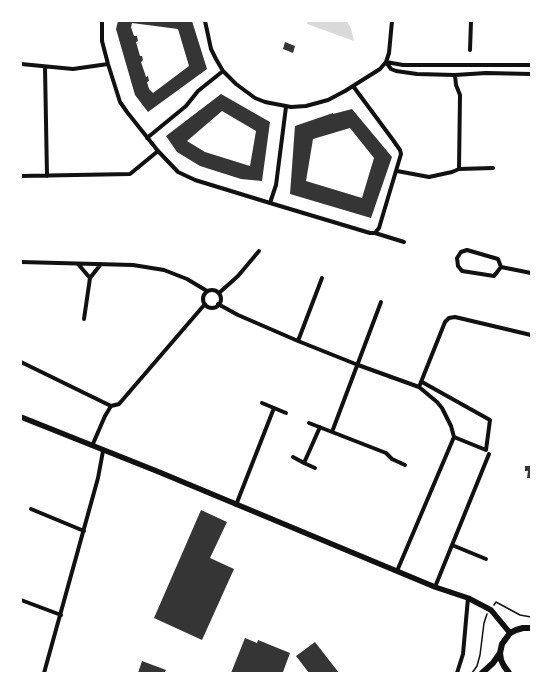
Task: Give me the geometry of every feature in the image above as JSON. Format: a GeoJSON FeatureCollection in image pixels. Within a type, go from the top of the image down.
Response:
{"type":"FeatureCollection","features":[{"type":"Feature","properties":{"kind":"main road"},"geometry":{"type":"LineString","coordinates":[[482,673],[493,663],[500,653],[502,644],[510,633],[523,628],[531,628]]}},
{"type":"Feature","properties":{"kind":"main road"},"geometry":{"type":"LineString","coordinates":[[500,653],[502,663],[509,673]]}},
{"type":"Feature","properties":{"kind":"street"},"geometry":{"type":"LineString","coordinates":[[102,21],[102,41],[120,102],[147,138],[178,172],[195,180],[404,242]]}},
{"type":"Feature","properties":{"kind":"street"},"geometry":{"type":"LineString","coordinates":[[205,21],[211,49],[223,71],[236,84],[255,98],[286,106],[306,106],[320,103],[337,96],[380,69],[386,62],[389,53],[392,21]]}},
{"type":"Feature","properties":{"kind":"street"},"geometry":{"type":"LineString","coordinates":[[470,50],[471,21]]}},
{"type":"Feature","properties":{"kind":"street"},"geometry":{"type":"LineString","coordinates":[[386,62],[403,65],[531,66]]}},
{"type":"Feature","properties":{"kind":"street"},"geometry":{"type":"LineString","coordinates":[[386,62],[396,72],[418,74],[531,74]]}},
{"type":"Feature","properties":{"kind":"street"},"geometry":{"type":"LineString","coordinates":[[21,64],[73,69],[108,64]]}},
{"type":"Feature","properties":{"kind":"street"},"geometry":{"type":"LineString","coordinates":[[486,65],[486,73]]}},
{"type":"Feature","properties":{"kind":"street"},"geometry":{"type":"LineString","coordinates":[[45,67],[48,176]]}},
{"type":"Feature","properties":{"kind":"street"},"geometry":{"type":"LineString","coordinates":[[147,138],[186,106],[198,91],[223,71]]}},
{"type":"Feature","properties":{"kind":"street"},"geometry":{"type":"LineString","coordinates":[[455,75],[456,85],[460,94],[459,169]]}},
{"type":"Feature","properties":{"kind":"street"},"geometry":{"type":"LineString","coordinates":[[353,86],[400,150],[401,154],[380,228],[376,233]]}},
{"type":"Feature","properties":{"kind":"street"},"geometry":{"type":"LineString","coordinates":[[270,203],[276,185],[286,106]]}},
{"type":"Feature","properties":{"kind":"street"},"geometry":{"type":"LineString","coordinates":[[21,176],[130,174],[158,151]]}},
{"type":"Feature","properties":{"kind":"street"},"geometry":{"type":"LineString","coordinates":[[397,171],[429,177],[459,169],[494,168]]}},
{"type":"Feature","properties":{"kind":"street"},"geometry":{"type":"LineString","coordinates":[[468,250],[498,259],[501,267],[494,276],[462,271],[458,266],[457,258],[461,252],[468,250]]}},
{"type":"Feature","properties":{"kind":"street"},"geometry":{"type":"LineString","coordinates":[[218,293],[238,276],[259,251]]}},
{"type":"Feature","properties":{"kind":"street"},"geometry":{"type":"LineString","coordinates":[[21,262],[133,265],[164,270],[187,279],[207,291],[213,290],[218,293],[220,299],[216,306],[210,307],[205,304],[203,296],[207,291]]}},
{"type":"Feature","properties":{"kind":"street"},"geometry":{"type":"LineString","coordinates":[[78,264],[90,278]]}},
{"type":"Feature","properties":{"kind":"street"},"geometry":{"type":"LineString","coordinates":[[84,319],[90,278],[101,264]]}},
{"type":"Feature","properties":{"kind":"street"},"geometry":{"type":"LineString","coordinates":[[501,267],[531,273]]}},
{"type":"Feature","properties":{"kind":"street"},"geometry":{"type":"LineString","coordinates":[[298,341],[322,278]]}},
{"type":"Feature","properties":{"kind":"street"},"geometry":{"type":"LineString","coordinates":[[332,432],[381,302]]}},
{"type":"Feature","properties":{"kind":"street"},"geometry":{"type":"LineString","coordinates":[[21,362],[111,406],[120,404],[205,304]]}},
{"type":"Feature","properties":{"kind":"street"},"geometry":{"type":"LineString","coordinates":[[218,304],[238,315],[298,341],[419,387],[442,408],[451,426],[454,437],[397,571]]}},
{"type":"Feature","properties":{"kind":"street"},"geometry":{"type":"LineString","coordinates":[[419,387],[445,322],[449,318],[455,317],[531,335]]}},
{"type":"Feature","properties":{"kind":"street"},"geometry":{"type":"LineString","coordinates":[[422,382],[490,420],[488,452],[435,587]]}},
{"type":"Feature","properties":{"kind":"street"},"geometry":{"type":"LineString","coordinates":[[262,403],[286,413]]}},
{"type":"Feature","properties":{"kind":"street"},"geometry":{"type":"LineString","coordinates":[[92,446],[111,406]]}},
{"type":"Feature","properties":{"kind":"street"},"geometry":{"type":"LineString","coordinates":[[236,505],[274,408]]}},
{"type":"Feature","properties":{"kind":"street"},"geometry":{"type":"LineString","coordinates":[[21,417],[159,472],[435,587],[468,598],[491,610],[510,633]]}},
{"type":"Feature","properties":{"kind":"street"},"geometry":{"type":"LineString","coordinates":[[308,423],[386,453],[405,465]]}},
{"type":"Feature","properties":{"kind":"street"},"geometry":{"type":"LineString","coordinates":[[304,463],[320,428]]}},
{"type":"Feature","properties":{"kind":"street"},"geometry":{"type":"LineString","coordinates":[[454,437],[488,452]]}},
{"type":"Feature","properties":{"kind":"street"},"geometry":{"type":"LineString","coordinates":[[44,673],[84,531],[98,478],[103,450]]}},
{"type":"Feature","properties":{"kind":"street"},"geometry":{"type":"LineString","coordinates":[[293,457],[315,468]]}},
{"type":"Feature","properties":{"kind":"street"},"geometry":{"type":"LineString","coordinates":[[31,509],[84,531]]}},
{"type":"Feature","properties":{"kind":"street"},"geometry":{"type":"LineString","coordinates":[[452,545],[486,559]]}},
{"type":"Feature","properties":{"kind":"street"},"geometry":{"type":"LineString","coordinates":[[457,673],[463,654],[468,598]]}},
{"type":"Feature","properties":{"kind":"street"},"geometry":{"type":"LineString","coordinates":[[21,600],[60,614]]}},
{"type":"Feature","properties":{"kind":"path"},"geometry":{"type":"LineString","coordinates":[[495,604],[496,602],[520,615],[531,617]]}},
{"type":"Feature","properties":{"kind":"path"},"geometry":{"type":"LineString","coordinates":[[472,673],[480,655],[484,623],[488,614]]}},
{"type":"Feature","properties":{"kind":"shaded area"},"geometry":{"type":"Polygon","coordinates":[[[307,21],[347,21],[354,41],[307,24],[307,21]]]}},
{"type":"Feature","properties":{"kind":"building"},"geometry":{"type":"Polygon","coordinates":[[[118,21],[192,21],[207,69],[148,112],[135,95],[116,29],[118,21]],[[132,23],[131,27],[134,36],[137,36],[138,41],[136,42],[140,56],[142,56],[143,60],[141,62],[146,77],[148,76],[149,81],[147,82],[149,89],[153,93],[189,66],[178,29],[132,23]]]}},
{"type":"Feature","properties":{"kind":"building"},"geometry":{"type":"Polygon","coordinates":[[[285,42],[295,46],[293,53],[283,49],[285,42]]]}},
{"type":"Feature","properties":{"kind":"building"},"geometry":{"type":"Polygon","coordinates":[[[221,94],[270,122],[262,181],[241,179],[200,166],[177,152],[166,136],[221,94]],[[222,111],[187,141],[205,152],[250,166],[256,131],[222,111]]]}},
{"type":"Feature","properties":{"kind":"building"},"geometry":{"type":"Polygon","coordinates":[[[352,109],[392,157],[371,218],[290,194],[295,126],[352,109]],[[350,128],[313,139],[306,181],[362,198],[374,158],[350,128]]]}},
{"type":"Feature","properties":{"kind":"building"},"geometry":{"type":"Polygon","coordinates":[[[525,466],[531,466],[531,478],[527,478],[528,471],[525,471],[525,466]]]}},
{"type":"Feature","properties":{"kind":"building"},"geometry":{"type":"Polygon","coordinates":[[[201,510],[227,522],[210,558],[234,569],[202,640],[154,618],[201,510]]]}},
{"type":"Feature","properties":{"kind":"building"},"geometry":{"type":"Polygon","coordinates":[[[245,638],[257,643],[258,640],[290,653],[283,672],[286,673],[231,673],[245,638]]]}},
{"type":"Feature","properties":{"kind":"building"},"geometry":{"type":"Polygon","coordinates":[[[315,642],[339,673],[309,673],[296,656],[315,642]]]}},
{"type":"Feature","properties":{"kind":"building"},"geometry":{"type":"Polygon","coordinates":[[[142,661],[166,670],[164,673],[138,673],[142,661]]]}}]}
